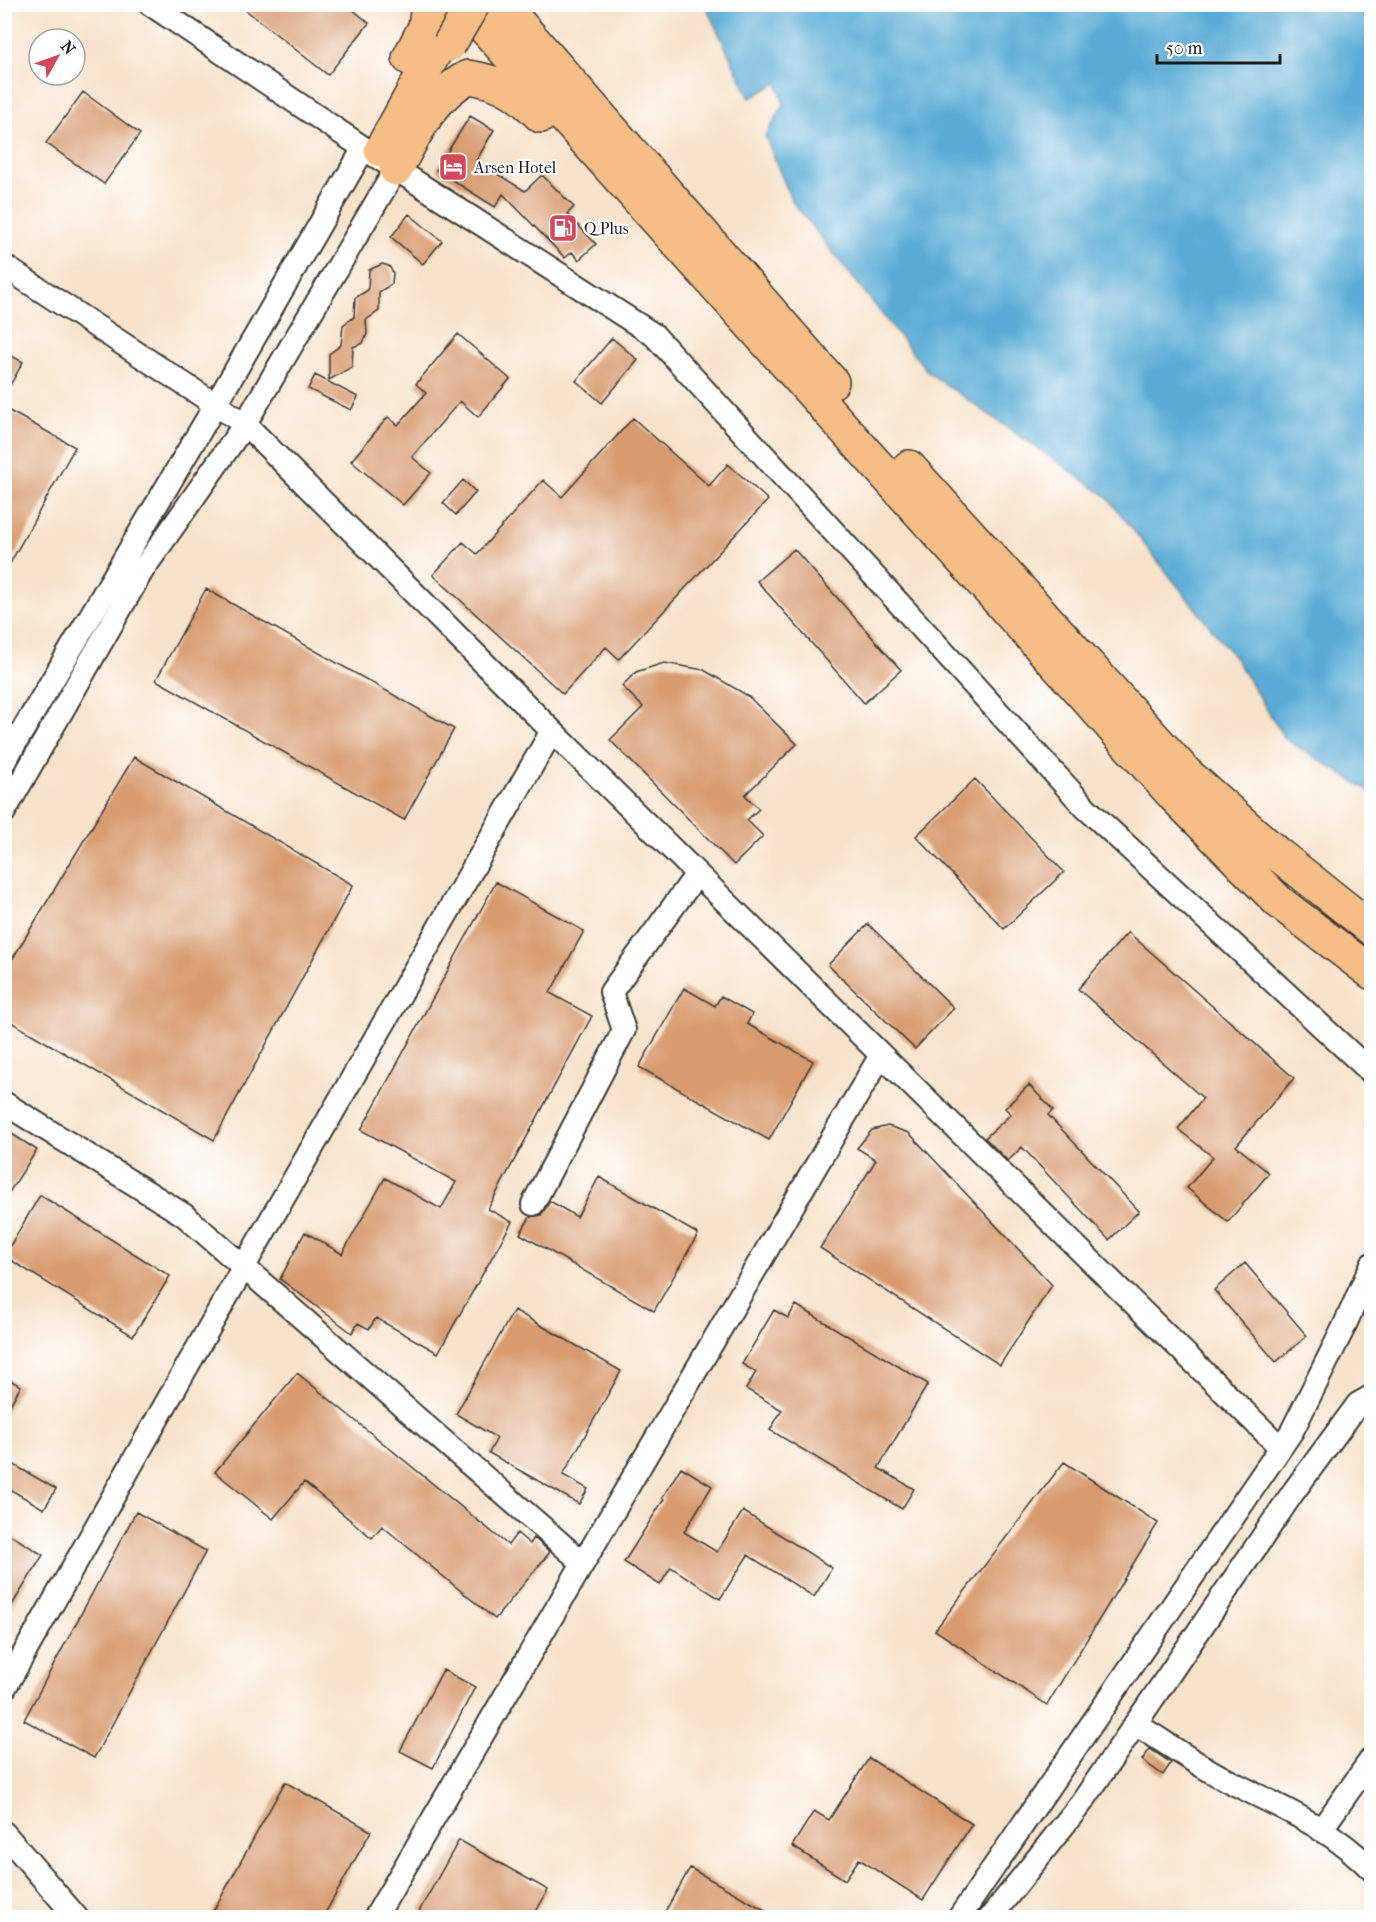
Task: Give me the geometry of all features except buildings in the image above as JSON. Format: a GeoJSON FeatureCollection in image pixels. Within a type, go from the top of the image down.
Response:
{"type":"FeatureCollection","features":[{"type":"Feature","properties":{"kind":"highway"},"geometry":{"type":"LineString","coordinates":[[381,159],[425,27],[428,4]]}},
{"type":"Feature","properties":{"kind":"highway"},"geometry":{"type":"LineString","coordinates":[[381,159],[463,4],[1175,797],[1279,902],[1371,974]]}},
{"type":"Feature","properties":{"kind":"highway"},"geometry":{"type":"LineString","coordinates":[[445,41],[473,4]]}},
{"type":"Feature","properties":{"kind":"highway"},"geometry":{"type":"LineString","coordinates":[[502,4],[821,370],[1186,773],[1275,852],[1371,929]]}},
{"type":"Feature","properties":{"kind":"highway"},"geometry":{"type":"LineString","coordinates":[[381,159],[446,92],[468,77],[492,80],[520,95],[558,133],[627,212],[719,291]]}},
{"type":"Feature","properties":{"kind":"street"},"geometry":{"type":"LineString","coordinates":[[150,4],[381,159],[654,335],[1086,808],[1371,1073]]}},
{"type":"Feature","properties":{"kind":"street"},"geometry":{"type":"LineString","coordinates":[[4,762],[216,404],[381,159]]}},
{"type":"Feature","properties":{"kind":"street"},"geometry":{"type":"LineString","coordinates":[[4,812],[142,571],[245,424],[381,159]]}},
{"type":"Feature","properties":{"kind":"street"},"geometry":{"type":"LineString","coordinates":[[4,266],[245,424],[552,731],[1280,1448]]}},
{"type":"Feature","properties":{"kind":"street"},"geometry":{"type":"LineString","coordinates":[[4,1689],[552,731]]}},
{"type":"Feature","properties":{"kind":"street"},"geometry":{"type":"LineString","coordinates":[[533,1204],[624,1030],[611,992],[697,874]]}},
{"type":"Feature","properties":{"kind":"street"},"geometry":{"type":"LineString","coordinates":[[375,1917],[881,1055]]}},
{"type":"Feature","properties":{"kind":"street"},"geometry":{"type":"LineString","coordinates":[[4,1102],[184,1215],[583,1563]]}},
{"type":"Feature","properties":{"kind":"street"},"geometry":{"type":"LineString","coordinates":[[959,1917],[1292,1431],[1343,1329],[1371,1264]]}},
{"type":"Feature","properties":{"kind":"street"},"geometry":{"type":"LineString","coordinates":[[990,1917],[1083,1801],[1294,1491],[1358,1404],[1371,1396]]}},
{"type":"Feature","properties":{"kind":"street"},"geometry":{"type":"LineString","coordinates":[[1136,1724],[1223,1778],[1288,1809],[1348,1846],[1371,1870]]}},
{"type":"Feature","properties":{"kind":"street"},"geometry":{"type":"LineString","coordinates":[[1321,1830],[1371,1758]]}},
{"type":"Feature","properties":{"kind":"street"},"geometry":{"type":"LineString","coordinates":[[4,1833],[77,1917]]}},
{"type":"Feature","properties":{"kind":"water"},"geometry":{"type":"Polygon","coordinates":[[[710,4],[1371,5],[1371,792],[1285,739],[1235,658],[1106,496],[928,372],[792,201],[765,136],[784,105],[777,83],[750,98],[707,9],[710,4]]]}},
{"type":"Feature","properties":{"kind":"place","name":"Arsen Hotel"},"geometry":{"type":"Point","coordinates":[453,167]}},
{"type":"Feature","properties":{"kind":"place","name":"Q Plus"},"geometry":{"type":"Point","coordinates":[563,228]}}]}
